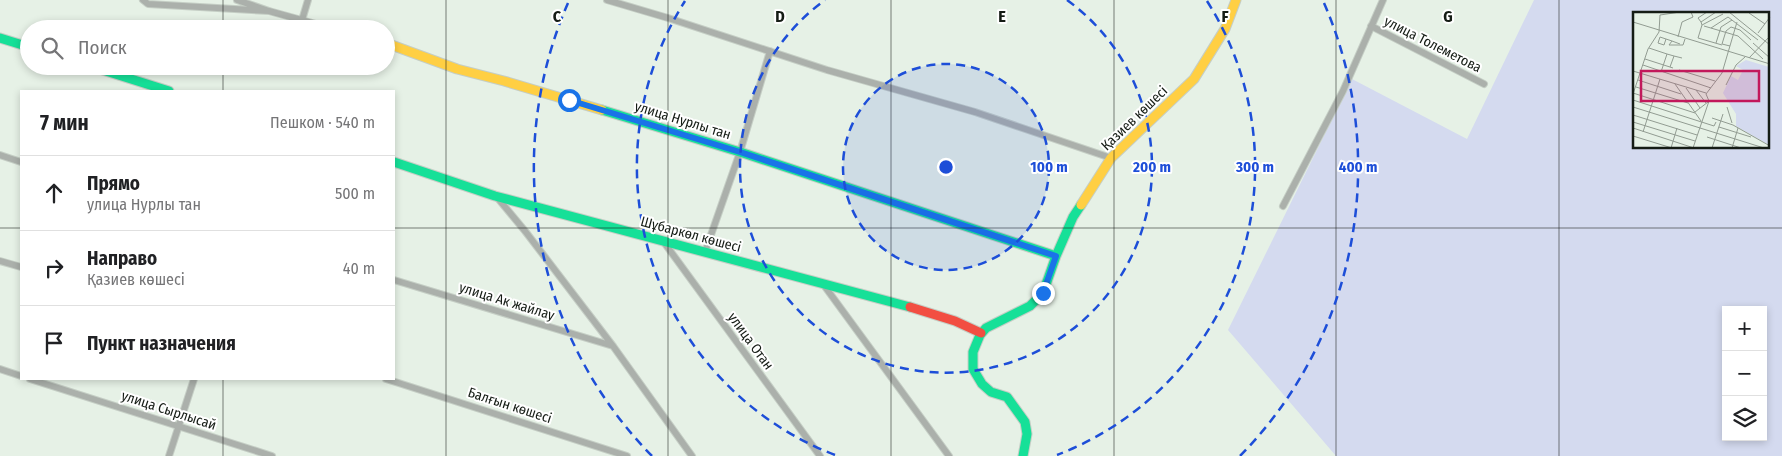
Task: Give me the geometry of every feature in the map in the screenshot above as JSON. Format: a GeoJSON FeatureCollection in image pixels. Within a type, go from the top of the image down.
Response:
{"type":"FeatureCollection","features":[{"type":"Feature","properties":{"kind":"street"},"geometry":{"type":"LineString","coordinates":[[143,0],[148,4],[269,11]]}},
{"type":"Feature","properties":{"kind":"street"},"geometry":{"type":"LineString","coordinates":[[237,0],[302,20],[308,0]]}},
{"type":"Feature","properties":{"kind":"street"},"geometry":{"type":"LineString","coordinates":[[607,0],[827,70],[975,112],[1111,158]]}},
{"type":"Feature","properties":{"kind":"street","name":"Қазиев көшесі"},"geometry":{"type":"LineString","coordinates":[[981,333],[998,321],[1017,314],[1030,306],[1043,293],[1073,217],[1111,158],[1194,79],[1225,29],[1236,0]]}},
{"type":"Feature","properties":{"kind":"street"},"geometry":{"type":"LineString","coordinates":[[1283,206],[1343,91],[1383,0]]}},
{"type":"Feature","properties":{"kind":"street","name":"улица Толеметова"},"geometry":{"type":"LineString","coordinates":[[1371,26],[1484,84]]}},
{"type":"Feature","properties":{"kind":"street"},"geometry":{"type":"LineString","coordinates":[[0,38],[20,44]]}},
{"type":"Feature","properties":{"kind":"street","name":"улица Нурлы тан"},"geometry":{"type":"LineString","coordinates":[[395,47],[464,72],[514,84],[740,152],[1056,256]]}},
{"type":"Feature","properties":{"kind":"street"},"geometry":{"type":"LineString","coordinates":[[705,252],[740,152],[770,51]]}},
{"type":"Feature","properties":{"kind":"street"},"geometry":{"type":"LineString","coordinates":[[118,75],[166,90]]}},
{"type":"Feature","properties":{"kind":"street"},"geometry":{"type":"LineString","coordinates":[[0,155],[20,162]]}},
{"type":"Feature","properties":{"kind":"street","name":"Шұбаркөл көшесі"},"geometry":{"type":"LineString","coordinates":[[395,162],[495,196],[937,315],[981,333]]}},
{"type":"Feature","properties":{"kind":"street"},"geometry":{"type":"LineString","coordinates":[[495,196],[525,231],[613,346],[692,456]]}},
{"type":"Feature","properties":{"kind":"street","name":"улица Отан"},"geometry":{"type":"LineString","coordinates":[[662,240],[820,456]]}},
{"type":"Feature","properties":{"kind":"street"},"geometry":{"type":"LineString","coordinates":[[0,261],[20,267]]}},
{"type":"Feature","properties":{"kind":"street","name":"улица Ак жайлау"},"geometry":{"type":"LineString","coordinates":[[395,280],[613,346]]}},
{"type":"Feature","properties":{"kind":"street"},"geometry":{"type":"LineString","coordinates":[[823,284],[949,456]]}},
{"type":"Feature","properties":{"kind":"street"},"geometry":{"type":"LineString","coordinates":[[981,333],[972,348],[971,364],[978,380],[990,392],[1007,397],[1026,423],[1026,440],[1023,456]]}},
{"type":"Feature","properties":{"kind":"street"},"geometry":{"type":"LineString","coordinates":[[0,369],[20,376]]}},
{"type":"Feature","properties":{"kind":"street","name":"улица Сырлысай"},"geometry":{"type":"LineString","coordinates":[[33,380],[272,456]]}},
{"type":"Feature","properties":{"kind":"street"},"geometry":{"type":"LineString","coordinates":[[169,456],[194,380]]}},
{"type":"Feature","properties":{"kind":"street","name":"Балғын көшесі"},"geometry":{"type":"LineString","coordinates":[[389,380],[627,456]]}},
{"type":"Feature","properties":{"kind":"shaded area"},"geometry":{"type":"Polygon","coordinates":[[[1534,0],[1782,0],[1782,456],[1336,456],[1228,330],[1352,79],[1467,139],[1534,0]]]}},
{"type":"Feature","properties":{"kind":"traffic: fast"},"geometry":{"type":"LineString","coordinates":[[0,38],[20,44]]}},
{"type":"Feature","properties":{"kind":"traffic: fast"},"geometry":{"type":"LineString","coordinates":[[118,75],[166,90]]}},
{"type":"Feature","properties":{"kind":"traffic: fast"},"geometry":{"type":"LineString","coordinates":[[602,110],[740,152],[1056,256]]}},
{"type":"Feature","properties":{"kind":"traffic: fast"},"geometry":{"type":"LineString","coordinates":[[395,162],[495,196],[910,307]]}},
{"type":"Feature","properties":{"kind":"traffic: fast"},"geometry":{"type":"LineString","coordinates":[[1023,456],[1027,434],[1025,422],[1007,397],[991,392],[982,384],[973,369],[973,352],[980,335],[986,328],[1030,306],[1043,293],[1056,256],[1073,217],[1081,205]]}},
{"type":"Feature","properties":{"kind":"traffic: slow"},"geometry":{"type":"LineString","coordinates":[[1081,205],[1111,158],[1194,79],[1225,29],[1236,0]]}},
{"type":"Feature","properties":{"kind":"traffic: slow"},"geometry":{"type":"LineString","coordinates":[[395,46],[457,69],[602,110]]}},
{"type":"Feature","properties":{"kind":"traffic: jam"},"geometry":{"type":"LineString","coordinates":[[910,307],[955,321],[981,333]]}},
{"type":"Feature","properties":{"kind":"route"},"geometry":{"type":"LineString","coordinates":[[569,100],[740,152],[1056,256],[1043,293]]}}]}
